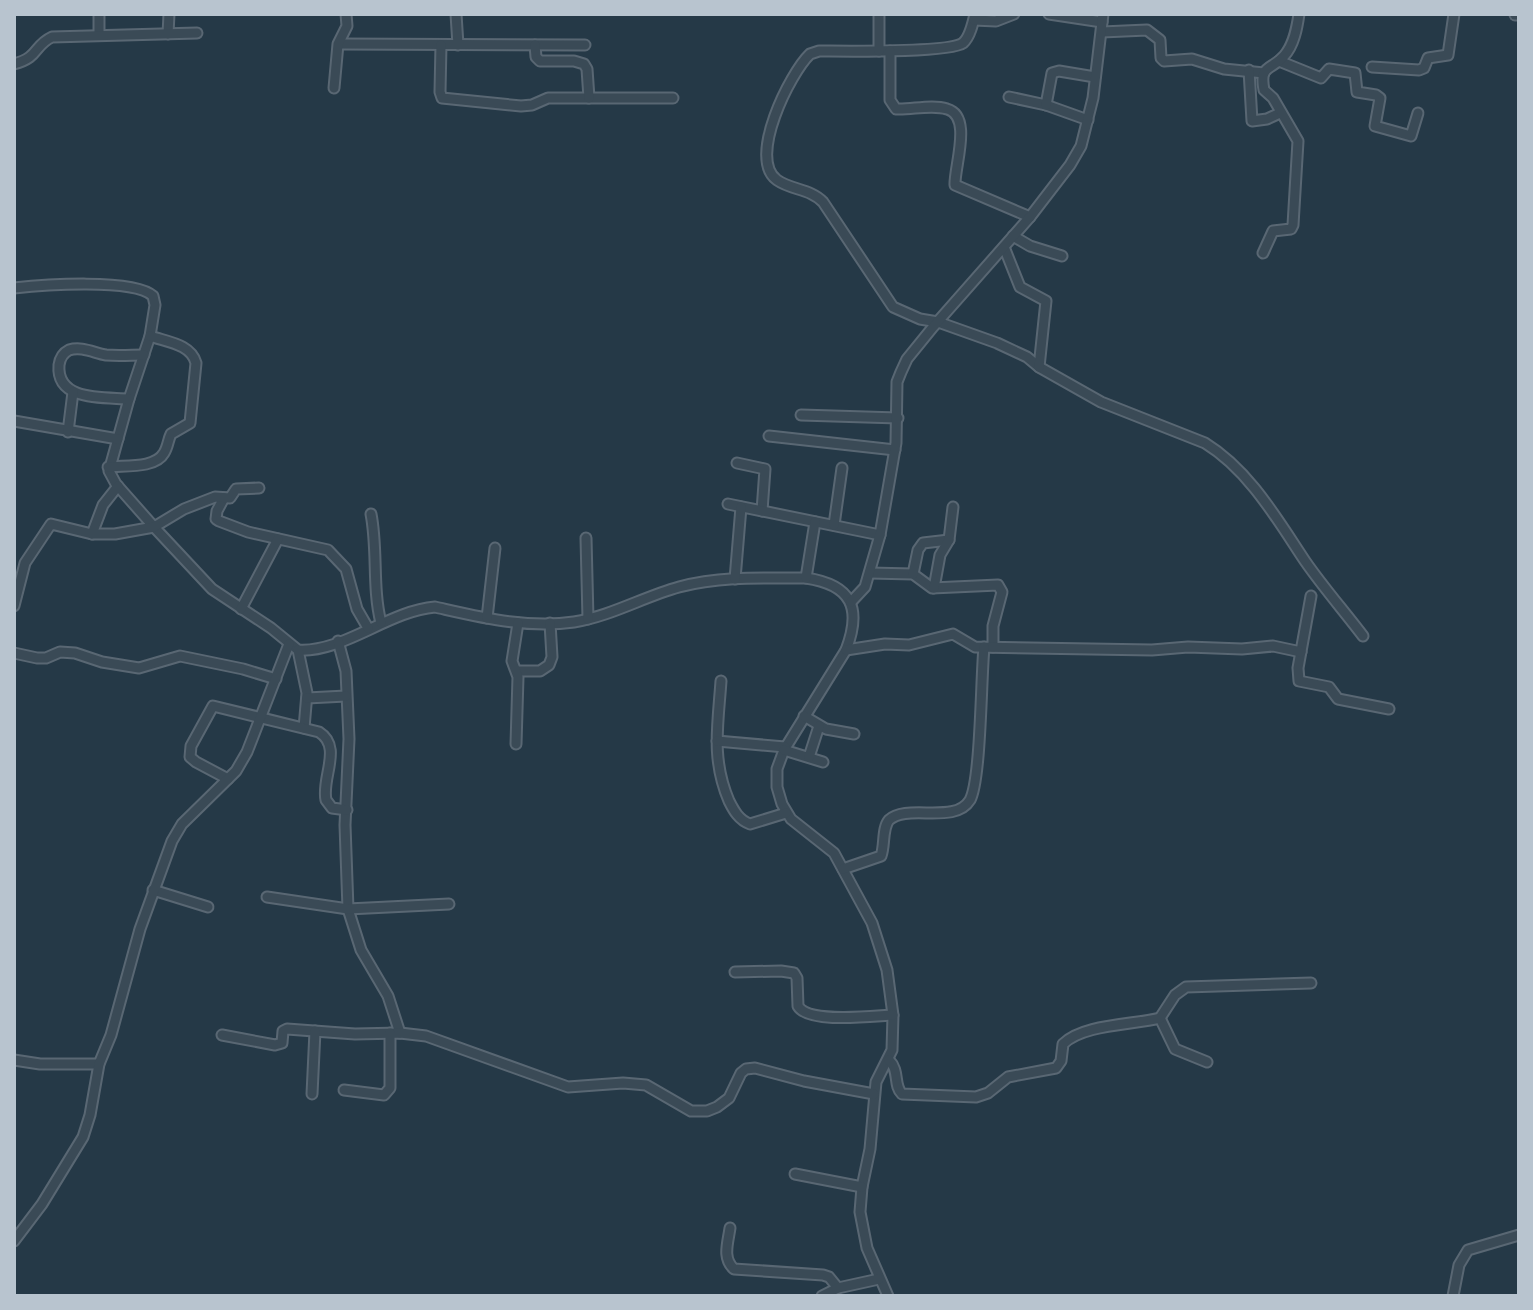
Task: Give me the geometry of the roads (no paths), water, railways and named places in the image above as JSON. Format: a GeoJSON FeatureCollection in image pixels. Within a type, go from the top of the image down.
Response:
{"type":"FeatureCollection","features":[{"type":"Feature","properties":{"kind":"street"},"geometry":{"type":"LineString","coordinates":[[99,14],[99,34]]}},
{"type":"Feature","properties":{"kind":"street"},"geometry":{"type":"LineString","coordinates":[[168,34],[169,14]]}},
{"type":"Feature","properties":{"kind":"street"},"geometry":{"type":"LineString","coordinates":[[334,88],[339,44],[347,26],[346,14]]}},
{"type":"Feature","properties":{"kind":"street"},"geometry":{"type":"LineString","coordinates":[[456,14],[458,45]]}},
{"type":"Feature","properties":{"kind":"street"},"geometry":{"type":"LineString","coordinates":[[879,14],[892,106],[896,109],[946,108],[956,115],[960,125],[960,142],[955,185],[1030,217]]}},
{"type":"Feature","properties":{"kind":"street"},"geometry":{"type":"LineString","coordinates":[[1014,14],[996,21],[974,17],[967,38],[956,45],[884,51],[819,51],[810,54],[791,82],[769,134],[765,148],[767,164],[777,180],[810,192],[823,202],[893,307],[933,328],[997,343],[1027,357],[1101,402],[1218,451],[1241,473],[1281,523],[1307,564],[1363,636]]}},
{"type":"Feature","properties":{"kind":"street"},"geometry":{"type":"LineString","coordinates":[[1049,14],[1147,30],[1160,40],[1164,61],[1192,59],[1224,69],[1264,73]]}},
{"type":"Feature","properties":{"kind":"street"},"geometry":{"type":"LineString","coordinates":[[1263,253],[1273,231],[1291,229],[1293,225],[1298,141],[1273,98],[1264,90],[1264,73],[1287,52],[1299,14]]}},
{"type":"Feature","properties":{"kind":"street"},"geometry":{"type":"LineString","coordinates":[[1372,67],[1419,70],[1424,68],[1428,58],[1448,55],[1454,14]]}},
{"type":"Feature","properties":{"kind":"street"},"geometry":{"type":"LineString","coordinates":[[851,602],[865,587],[880,535],[895,450],[897,382],[901,372],[907,359],[1030,217],[1081,146],[1088,120],[1102,23]]}},
{"type":"Feature","properties":{"kind":"street"},"geometry":{"type":"LineString","coordinates":[[14,64],[29,60],[52,37],[197,33]]}},
{"type":"Feature","properties":{"kind":"street"},"geometry":{"type":"LineString","coordinates":[[339,44],[585,45]]}},
{"type":"Feature","properties":{"kind":"street"},"geometry":{"type":"LineString","coordinates":[[441,45],[442,98],[521,106],[548,98],[673,98]]}},
{"type":"Feature","properties":{"kind":"street"},"geometry":{"type":"LineString","coordinates":[[535,45],[536,57],[540,61],[584,64],[589,98]]}},
{"type":"Feature","properties":{"kind":"street"},"geometry":{"type":"LineString","coordinates":[[1279,61],[1321,78],[1329,69],[1355,73],[1357,92],[1380,98],[1375,126],[1411,136],[1418,113]]}},
{"type":"Feature","properties":{"kind":"street"},"geometry":{"type":"LineString","coordinates":[[1249,70],[1252,121],[1280,113]]}},
{"type":"Feature","properties":{"kind":"street"},"geometry":{"type":"LineString","coordinates":[[1046,105],[1052,73],[1059,71],[1095,77]]}},
{"type":"Feature","properties":{"kind":"street"},"geometry":{"type":"LineString","coordinates":[[1009,97],[1046,105],[1088,120]]}},
{"type":"Feature","properties":{"kind":"street"},"geometry":{"type":"LineString","coordinates":[[1013,236],[1030,246],[1062,256]]}},
{"type":"Feature","properties":{"kind":"street"},"geometry":{"type":"LineString","coordinates":[[1004,247],[1020,287],[1046,301],[1039,367]]}},
{"type":"Feature","properties":{"kind":"street"},"geometry":{"type":"LineString","coordinates":[[14,288],[81,284],[148,292],[155,305],[150,336],[108,467],[118,486],[212,589],[271,628],[293,647],[308,650],[416,610],[435,607],[518,623],[550,623],[588,619],[677,588],[735,579],[806,578],[841,589],[851,602],[854,624],[846,650],[784,748],[777,769],[777,787],[786,813],[831,849],[872,923],[882,950],[893,1015],[889,1060],[878,1075],[874,1094],[870,1149],[860,1212],[879,1279],[888,1296]]}},
{"type":"Feature","properties":{"kind":"street"},"geometry":{"type":"LineString","coordinates":[[108,467],[158,460],[171,434],[190,423],[196,363],[194,354],[189,349],[150,336]]}},
{"type":"Feature","properties":{"kind":"street"},"geometry":{"type":"LineString","coordinates":[[129,399],[84,396],[73,392],[63,382],[59,368],[61,357],[69,350],[83,349],[106,355],[144,355]]}},
{"type":"Feature","properties":{"kind":"street"},"geometry":{"type":"LineString","coordinates":[[68,432],[73,392]]}},
{"type":"Feature","properties":{"kind":"street"},"geometry":{"type":"LineString","coordinates":[[801,415],[898,418]]}},
{"type":"Feature","properties":{"kind":"street"},"geometry":{"type":"LineString","coordinates":[[14,421],[118,439]]}},
{"type":"Feature","properties":{"kind":"street"},"geometry":{"type":"LineString","coordinates":[[769,436],[895,450]]}},
{"type":"Feature","properties":{"kind":"street"},"geometry":{"type":"LineString","coordinates":[[737,463],[765,469],[762,511]]}},
{"type":"Feature","properties":{"kind":"street"},"geometry":{"type":"LineString","coordinates":[[834,525],[842,468]]}},
{"type":"Feature","properties":{"kind":"street"},"geometry":{"type":"LineString","coordinates":[[92,534],[103,505],[118,486]]}},
{"type":"Feature","properties":{"kind":"street"},"geometry":{"type":"LineString","coordinates":[[14,606],[25,563],[51,524],[92,534],[115,534],[154,527],[184,509],[215,497],[230,498],[240,487],[259,488]]}},
{"type":"Feature","properties":{"kind":"street"},"geometry":{"type":"LineString","coordinates":[[224,498],[217,511],[216,519],[219,521],[278,539],[324,548],[340,560],[349,575],[357,609],[368,628]]}},
{"type":"Feature","properties":{"kind":"street"},"geometry":{"type":"LineString","coordinates":[[728,504],[880,535]]}},
{"type":"Feature","properties":{"kind":"street"},"geometry":{"type":"LineString","coordinates":[[735,579],[741,507]]}},
{"type":"Feature","properties":{"kind":"street"},"geometry":{"type":"LineString","coordinates":[[934,588],[940,555],[949,540],[953,507]]}},
{"type":"Feature","properties":{"kind":"street"},"geometry":{"type":"LineString","coordinates":[[371,514],[375,590],[381,623]]}},
{"type":"Feature","properties":{"kind":"street"},"geometry":{"type":"LineString","coordinates":[[806,578],[815,522]]}},
{"type":"Feature","properties":{"kind":"street"},"geometry":{"type":"LineString","coordinates":[[586,538],[588,619]]}},
{"type":"Feature","properties":{"kind":"street"},"geometry":{"type":"LineString","coordinates":[[241,609],[278,539]]}},
{"type":"Feature","properties":{"kind":"street"},"geometry":{"type":"LineString","coordinates":[[913,574],[921,545],[928,541],[949,540]]}},
{"type":"Feature","properties":{"kind":"street"},"geometry":{"type":"LineString","coordinates":[[487,618],[495,548]]}},
{"type":"Feature","properties":{"kind":"street"},"geometry":{"type":"LineString","coordinates":[[843,869],[881,856],[886,825],[891,819],[960,809],[969,802],[977,759],[988,647],[1002,592],[1000,587],[990,584],[934,588],[926,587],[913,574],[870,573]]}},
{"type":"Feature","properties":{"kind":"street"},"geometry":{"type":"LineString","coordinates":[[1311,596],[1298,671],[1301,683],[1329,687],[1338,699],[1389,709]]}},
{"type":"Feature","properties":{"kind":"street"},"geometry":{"type":"LineString","coordinates":[[516,744],[517,671],[512,661],[518,623]]}},
{"type":"Feature","properties":{"kind":"street"},"geometry":{"type":"LineString","coordinates":[[517,671],[540,671],[549,665],[552,657],[550,623]]}},
{"type":"Feature","properties":{"kind":"street"},"geometry":{"type":"LineString","coordinates":[[846,650],[885,644],[909,645],[953,634],[971,646],[988,647],[1152,650],[1281,646],[1301,652]]}},
{"type":"Feature","properties":{"kind":"street"},"geometry":{"type":"LineString","coordinates":[[338,641],[344,656],[349,739],[348,909],[361,950],[388,996],[395,1033],[388,1093],[344,1090]]}},
{"type":"Feature","properties":{"kind":"street"},"geometry":{"type":"LineString","coordinates":[[14,1241],[42,1204],[83,1137],[99,1064],[111,1035],[153,890],[172,841],[182,824],[228,779],[247,752],[276,679],[293,647]]}},
{"type":"Feature","properties":{"kind":"street"},"geometry":{"type":"LineString","coordinates":[[293,647],[307,698],[304,728]]}},
{"type":"Feature","properties":{"kind":"street"},"geometry":{"type":"LineString","coordinates":[[14,653],[46,658],[60,652],[75,653],[102,662],[139,668],[180,656],[276,679]]}},
{"type":"Feature","properties":{"kind":"street"},"geometry":{"type":"LineString","coordinates":[[721,681],[717,741],[719,776],[732,808],[741,820],[750,824],[786,813]]}},
{"type":"Feature","properties":{"kind":"street"},"geometry":{"type":"LineString","coordinates":[[307,698],[346,696]]}},
{"type":"Feature","properties":{"kind":"street"},"geometry":{"type":"LineString","coordinates":[[228,779],[190,757],[191,746],[208,711],[219,705],[261,719],[319,732],[329,741],[326,800],[332,808],[347,810]]}},
{"type":"Feature","properties":{"kind":"street"},"geometry":{"type":"LineString","coordinates":[[804,716],[832,731],[854,734]]}},
{"type":"Feature","properties":{"kind":"street"},"geometry":{"type":"LineString","coordinates":[[809,757],[819,726]]}},
{"type":"Feature","properties":{"kind":"street"},"geometry":{"type":"LineString","coordinates":[[329,741],[349,739]]}},
{"type":"Feature","properties":{"kind":"street"},"geometry":{"type":"LineString","coordinates":[[717,741],[784,748],[823,762]]}},
{"type":"Feature","properties":{"kind":"street"},"geometry":{"type":"LineString","coordinates":[[153,890],[208,907]]}},
{"type":"Feature","properties":{"kind":"street"},"geometry":{"type":"LineString","coordinates":[[267,897],[348,909],[449,904]]}},
{"type":"Feature","properties":{"kind":"street"},"geometry":{"type":"LineString","coordinates":[[735,972],[794,973],[798,1006],[806,1014],[818,1017],[893,1015]]}},
{"type":"Feature","properties":{"kind":"street"},"geometry":{"type":"LineString","coordinates":[[889,1060],[897,1072],[898,1089],[902,1094],[976,1097],[988,1093],[1008,1077],[1056,1068],[1061,1061],[1063,1044],[1071,1038],[1109,1027],[1160,1018],[1175,995],[1186,987],[1311,983]]}},
{"type":"Feature","properties":{"kind":"street"},"geometry":{"type":"LineString","coordinates":[[1160,1018],[1168,1041],[1175,1049],[1207,1062]]}},
{"type":"Feature","properties":{"kind":"street"},"geometry":{"type":"LineString","coordinates":[[222,1035],[279,1045],[283,1031],[287,1029],[426,1036],[568,1087],[623,1083],[646,1085],[691,1111],[707,1111],[717,1107],[729,1098],[741,1073],[755,1068],[874,1094]]}},
{"type":"Feature","properties":{"kind":"street"},"geometry":{"type":"LineString","coordinates":[[312,1094],[315,1031]]}},
{"type":"Feature","properties":{"kind":"street"},"geometry":{"type":"LineString","coordinates":[[14,1060],[40,1064],[99,1064]]}},
{"type":"Feature","properties":{"kind":"street"},"geometry":{"type":"LineString","coordinates":[[795,1174],[862,1187]]}},
{"type":"Feature","properties":{"kind":"street"},"geometry":{"type":"LineString","coordinates":[[730,1228],[726,1254],[728,1263],[734,1269],[823,1275],[838,1288]]}},
{"type":"Feature","properties":{"kind":"street"},"geometry":{"type":"LineString","coordinates":[[1453,1296],[1459,1265],[1468,1250],[1519,1235]]}},
{"type":"Feature","properties":{"kind":"street"},"geometry":{"type":"LineString","coordinates":[[822,1296],[838,1288],[879,1279]]}}]}
